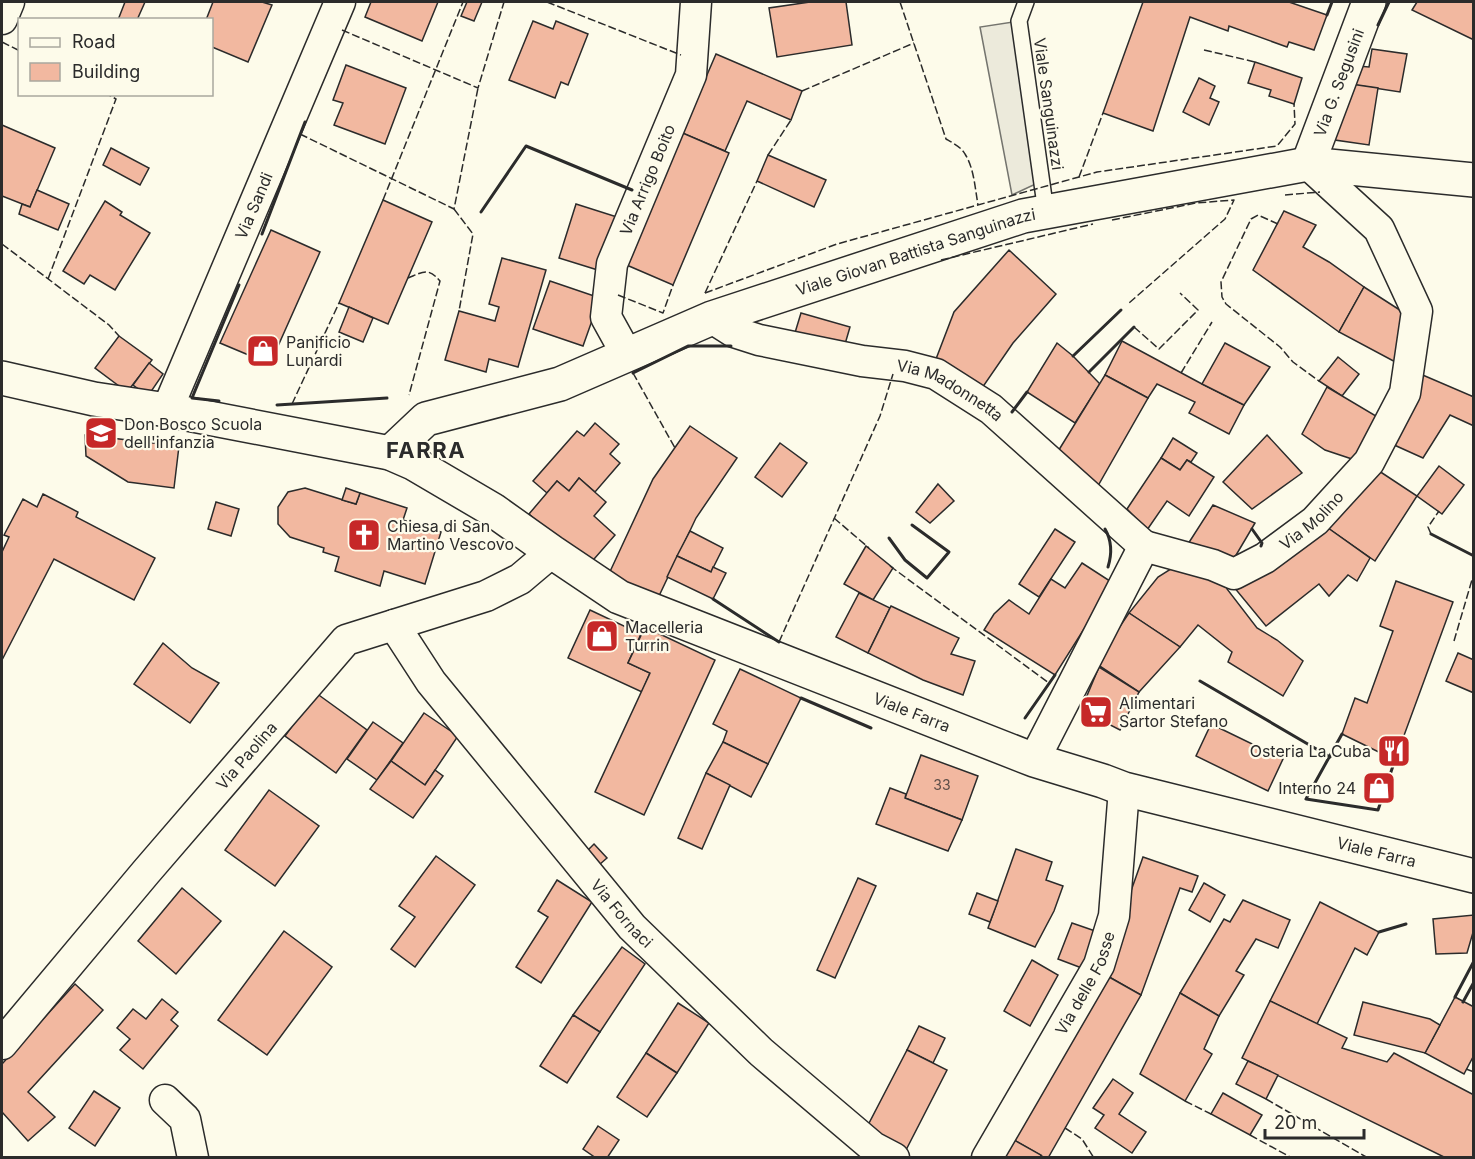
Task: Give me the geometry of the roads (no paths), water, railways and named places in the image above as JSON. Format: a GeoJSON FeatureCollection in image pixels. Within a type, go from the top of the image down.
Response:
{"type":"FeatureCollection","features":[{"type":"Feature","properties":{"kind":"main road","name":"Via G. Segusini"},"geometry":{"type":"LineString","coordinates":[[1308,164],[1369,2]]}},
{"type":"Feature","properties":{"kind":"main road","name":"Viale Giovan Battista Sanguinazzi"},"geometry":{"type":"LineString","coordinates":[[390,453],[426,418],[560,384],[712,318],[1023,216],[1308,164],[1473,180]]}},
{"type":"Feature","properties":{"kind":"main road","name":"Viale Farra"},"geometry":{"type":"LineString","coordinates":[[2,378],[94,399],[167,410],[390,453],[413,463],[493,510],[619,597],[1034,760],[1103,780],[1124,789],[1473,876]]}},
{"type":"Feature","properties":{"kind":"street","name":"Via Sandi"},"geometry":{"type":"LineString","coordinates":[[167,410],[340,2]]}},
{"type":"Feature","properties":{"kind":"street","name":"Via Arrigo Boito"},"geometry":{"type":"LineString","coordinates":[[627,355],[606,317],[612,264],[691,75],[696,2]]}},
{"type":"Feature","properties":{"kind":"street","name":"Via Molino"},"geometry":{"type":"LineString","coordinates":[[1144,546],[1213,565],[1234,574],[1265,558],[1315,521],[1369,462],[1405,393],[1417,311],[1379,229],[1308,164]]}},
{"type":"Feature","properties":{"kind":"street","name":"Via Madonnetta"},"geometry":{"type":"LineString","coordinates":[[712,318],[734,332],[759,340],[862,361],[905,366],[936,374],[991,409],[1144,546]]}},
{"type":"Feature","properties":{"kind":"street"},"geometry":{"type":"LineString","coordinates":[[1034,760],[1144,546]]}},
{"type":"Feature","properties":{"kind":"street","name":"Via Paolina"},"geometry":{"type":"LineString","coordinates":[[2,1044],[346,640],[486,596],[520,579],[552,552]]}},
{"type":"Feature","properties":{"kind":"street","name":"Via Fornaci"},"geometry":{"type":"LineString","coordinates":[[394,626],[431,682],[632,927],[761,1052],[877,1154]]}},
{"type":"Feature","properties":{"kind":"street","name":"Via delle Fosse"},"geometry":{"type":"LineString","coordinates":[[987,1158],[1099,965],[1114,916],[1124,789]]}},
{"type":"Feature","properties":{"kind":"street"},"geometry":{"type":"LineString","coordinates":[[165,1100],[185,1119],[193,1158]]}},
{"type":"Feature","properties":{"kind":"lane","name":"Viale Sanguinazzi"},"geometry":{"type":"LineString","coordinates":[[1026,2],[1019,21],[1046,212]]}},
{"type":"Feature","properties":{"kind":"place","name":"Panificio Lunardi"},"geometry":{"type":"Point","coordinates":[263,351]}},
{"type":"Feature","properties":{"kind":"place","name":"Don Bosco Scuola dell'infanzia"},"geometry":{"type":"Point","coordinates":[101,433]}},
{"type":"Feature","properties":{"kind":"place","name":"Chiesa di San Martino Vescovo"},"geometry":{"type":"Point","coordinates":[364,535]}},
{"type":"Feature","properties":{"kind":"place","name":"Macelleria Turrin"},"geometry":{"type":"Point","coordinates":[602,636]}},
{"type":"Feature","properties":{"kind":"place","name":"Alimentari Sartor Stefano"},"geometry":{"type":"Point","coordinates":[1096,712]}},
{"type":"Feature","properties":{"kind":"place","name":"Osteria La Cuba"},"geometry":{"type":"Point","coordinates":[1394,751]}},
{"type":"Feature","properties":{"kind":"place","name":"Interno 24"},"geometry":{"type":"Point","coordinates":[1379,788]}},
{"type":"Feature","properties":{"kind":"district","name":"FARRA"},"geometry":{"type":"Point","coordinates":[426,450]}}]}
